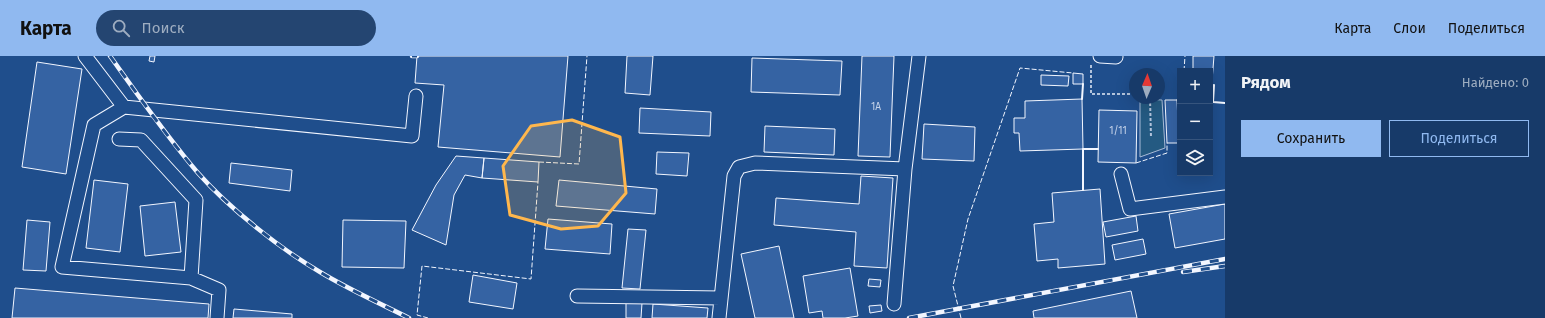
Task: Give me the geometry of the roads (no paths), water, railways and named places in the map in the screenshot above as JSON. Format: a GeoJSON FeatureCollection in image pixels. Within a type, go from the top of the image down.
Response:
{"type":"FeatureCollection","features":[{"type":"Feature","properties":{"kind":"lane"},"geometry":{"type":"LineString","coordinates":[[85,56],[124,107]]}},
{"type":"Feature","properties":{"kind":"lane"},"geometry":{"type":"LineString","coordinates":[[894,304],[905,169],[919,56]]}},
{"type":"Feature","properties":{"kind":"lane"},"geometry":{"type":"LineString","coordinates":[[1096,60],[1116,57]]}},
{"type":"Feature","properties":{"kind":"lane"},"geometry":{"type":"LineString","coordinates":[[217,318],[219,290],[190,278],[62,267],[94,125],[124,107],[412,136],[416,96]]}},
{"type":"Feature","properties":{"kind":"lane"},"geometry":{"type":"LineString","coordinates":[[119,140],[141,140],[196,200],[190,278]]}},
{"type":"Feature","properties":{"kind":"lane"},"geometry":{"type":"LineString","coordinates":[[719,318],[734,176],[739,167],[755,163],[905,169]]}},
{"type":"Feature","properties":{"kind":"lane"},"geometry":{"type":"LineString","coordinates":[[1120,174],[1130,209],[1225,197]]}},
{"type":"Feature","properties":{"kind":"lane"},"geometry":{"type":"LineString","coordinates":[[576,296],[721,298]]}},
{"type":"Feature","properties":{"kind":"railway"},"geometry":{"type":"LineString","coordinates":[[110,56],[152,115],[186,159],[224,200],[255,227],[304,262],[364,296],[409,318]]}},
{"type":"Feature","properties":{"kind":"railway"},"geometry":{"type":"LineString","coordinates":[[412,56],[417,56]]}},
{"type":"Feature","properties":{"kind":"railway"},"geometry":{"type":"LineString","coordinates":[[909,318],[1225,259]]}},
{"type":"Feature","properties":{"kind":"railway"},"geometry":{"type":"LineString","coordinates":[[1183,272],[1225,266]]}}]}
